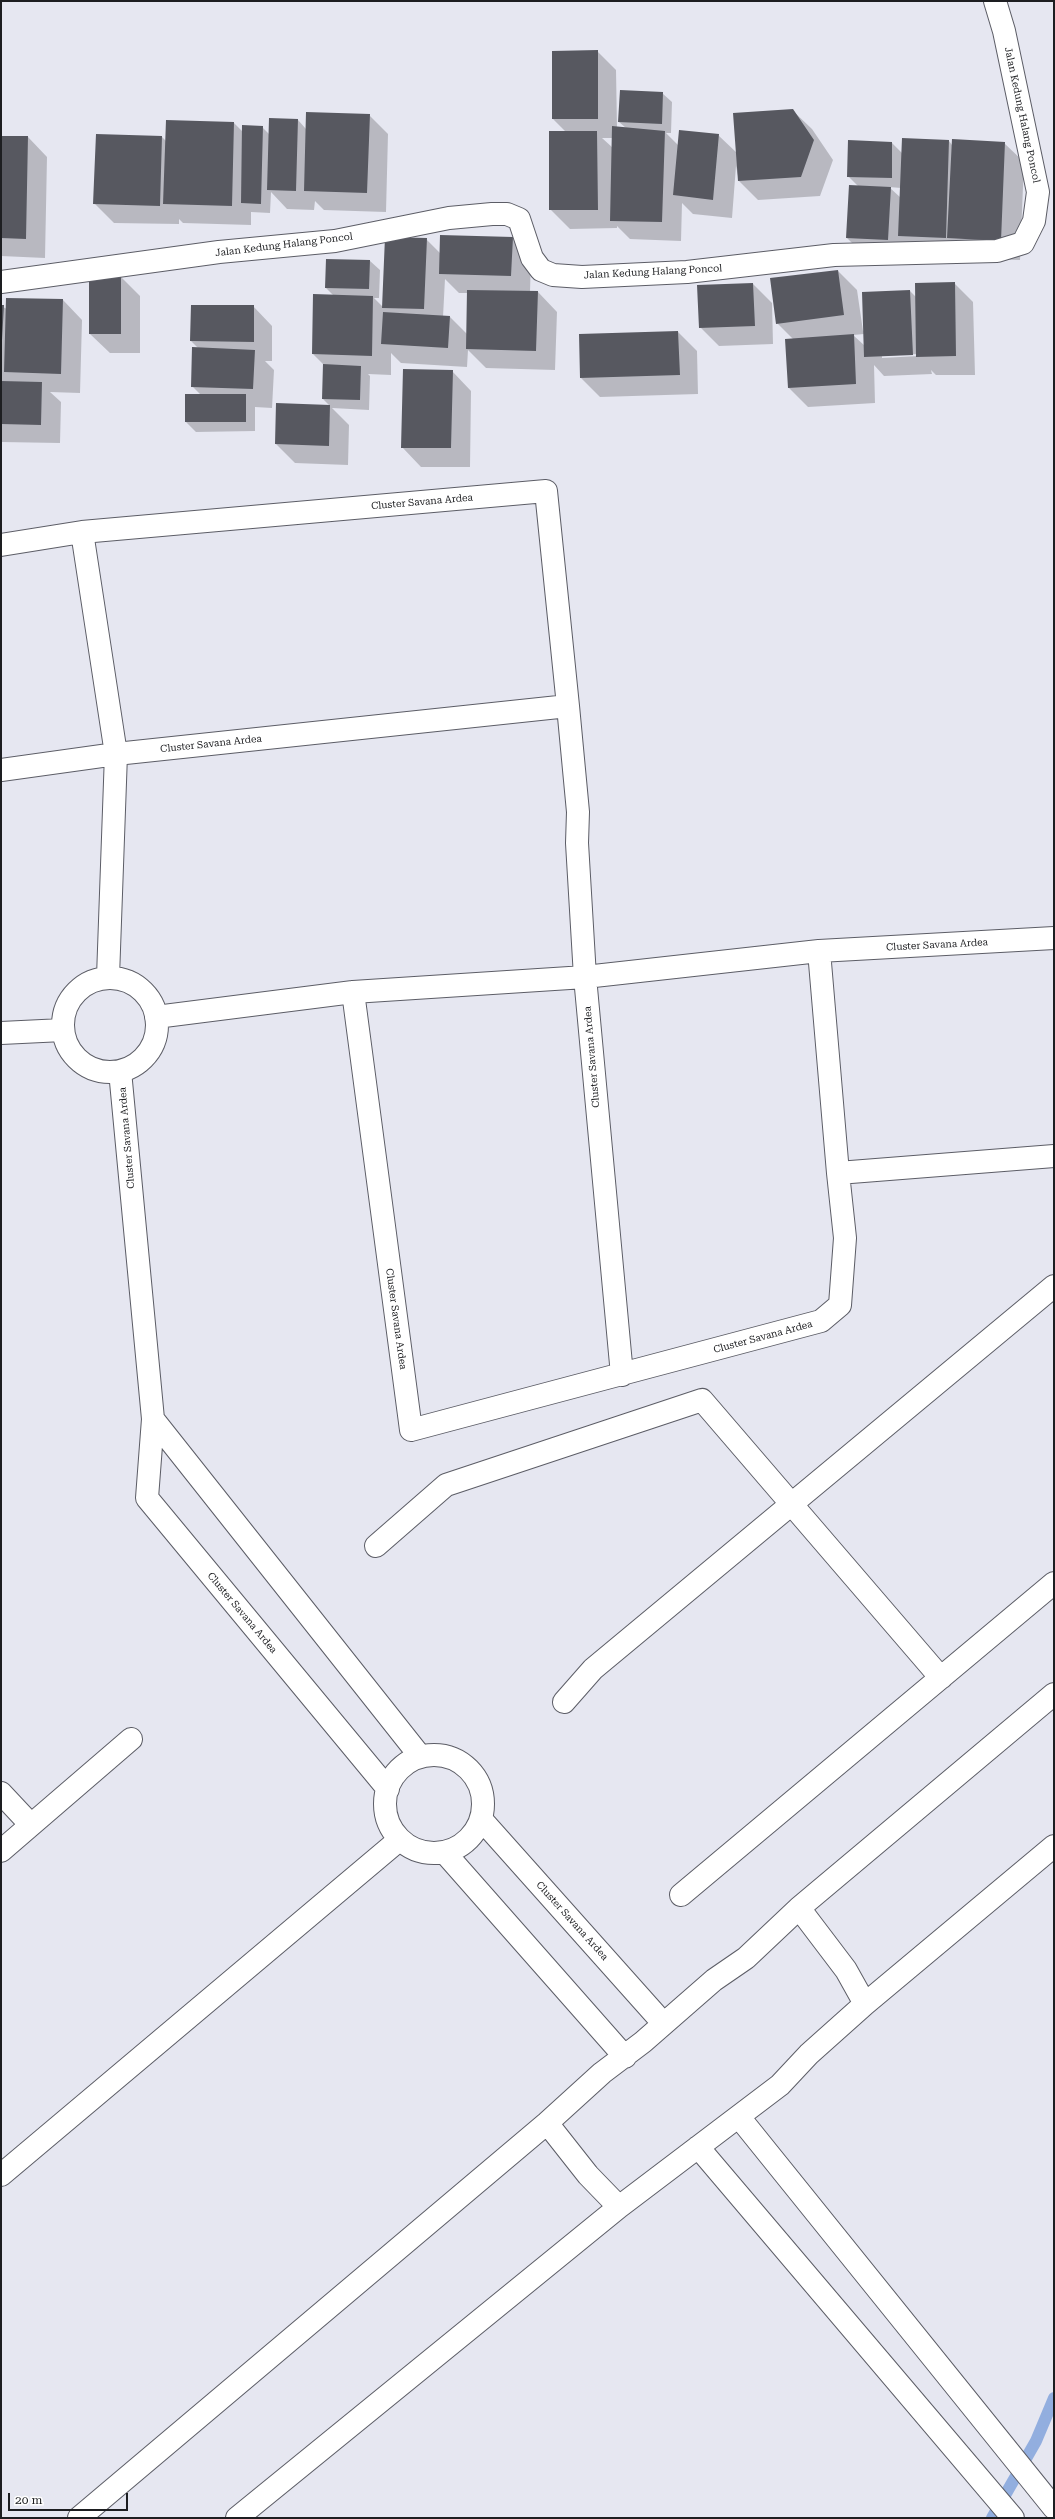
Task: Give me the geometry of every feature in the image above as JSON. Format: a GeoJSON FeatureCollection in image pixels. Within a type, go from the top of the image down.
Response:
{"type":"FeatureCollection","features":[{"type":"Feature","properties":{"kind":"street","name":"Jalan Kedung Halang Poncol"},"geometry":{"type":"LineString","coordinates":[[1,282],[219,252],[335,241],[449,218],[492,214],[507,214],[519,219],[532,258],[541,270],[552,274],[582,277],[686,272],[834,255],[997,251],[1023,243],[1034,221],[1038,192],[1004,31],[995,1]]}},
{"type":"Feature","properties":{"kind":"street","name":"Cluster Savana Ardea"},"geometry":{"type":"LineString","coordinates":[[1,545],[82,532],[546,491],[578,812],[577,843],[585,977],[622,1375]]}},
{"type":"Feature","properties":{"kind":"street"},"geometry":{"type":"LineString","coordinates":[[82,532],[116,754],[108,977]]}},
{"type":"Feature","properties":{"kind":"street","name":"Cluster Savana Ardea"},"geometry":{"type":"LineString","coordinates":[[1,770],[116,754],[568,706]]}},
{"type":"Feature","properties":{"kind":"street","name":"Cluster Savana Ardea"},"geometry":{"type":"LineString","coordinates":[[156,1017],[353,992],[585,977],[819,952],[1054,938]]}},
{"type":"Feature","properties":{"kind":"street","name":"Cluster Savana Ardea"},"geometry":{"type":"LineString","coordinates":[[353,992],[411,1430],[821,1321],[840,1305],[845,1238],[819,952]]}},
{"type":"Feature","properties":{"kind":"street"},"geometry":{"type":"LineString","coordinates":[[108,977],[131,983],[141,990],[149,999],[156,1017],[156,1035],[151,1047],[133,1066],[120,1071],[105,1072],[90,1067],[77,1058],[67,1045],[63,1030],[64,1014],[70,1000],[79,988],[93,981],[108,977]]}},
{"type":"Feature","properties":{"kind":"street"},"geometry":{"type":"LineString","coordinates":[[1,1033],[63,1030]]}},
{"type":"Feature","properties":{"kind":"street","name":"Cluster Savana Ardea"},"geometry":{"type":"LineString","coordinates":[[120,1071],[153,1419],[147,1498],[388,1789]]}},
{"type":"Feature","properties":{"kind":"street"},"geometry":{"type":"LineString","coordinates":[[838,1173],[1054,1156]]}},
{"type":"Feature","properties":{"kind":"street"},"geometry":{"type":"LineString","coordinates":[[564,1702],[593,1669],[1054,1286]]}},
{"type":"Feature","properties":{"kind":"street"},"geometry":{"type":"LineString","coordinates":[[376,1546],[446,1485],[702,1400],[941,1678]]}},
{"type":"Feature","properties":{"kind":"street"},"geometry":{"type":"LineString","coordinates":[[153,1419],[420,1756]]}},
{"type":"Feature","properties":{"kind":"street"},"geometry":{"type":"LineString","coordinates":[[681,1895],[1054,1583]]}},
{"type":"Feature","properties":{"kind":"street"},"geometry":{"type":"LineString","coordinates":[[79,2518],[547,2123],[602,2072],[625,2057],[714,1980],[746,1958],[799,1908],[1054,1694]]}},
{"type":"Feature","properties":{"kind":"street"},"geometry":{"type":"LineString","coordinates":[[1,1851],[131,1739]]}},
{"type":"Feature","properties":{"kind":"street"},"geometry":{"type":"LineString","coordinates":[[434,1754],[450,1756],[464,1763],[475,1774],[482,1788],[484,1804],[481,1819],[473,1834],[461,1846],[445,1852],[429,1853],[413,1849],[399,1840],[390,1826],[385,1810],[388,1789],[398,1770],[420,1756],[434,1754]]}},
{"type":"Feature","properties":{"kind":"street"},"geometry":{"type":"LineString","coordinates":[[1,1793],[31,1825]]}},
{"type":"Feature","properties":{"kind":"street","name":"Cluster Savana Ardea"},"geometry":{"type":"LineString","coordinates":[[481,1819],[663,2023]]}},
{"type":"Feature","properties":{"kind":"street"},"geometry":{"type":"LineString","coordinates":[[1,2175],[399,1840]]}},
{"type":"Feature","properties":{"kind":"street"},"geometry":{"type":"LineString","coordinates":[[237,2518],[619,2207],[780,2085],[809,2054],[865,2004],[1054,1846]]}},
{"type":"Feature","properties":{"kind":"street"},"geometry":{"type":"LineString","coordinates":[[445,1852],[625,2057]]}},
{"type":"Feature","properties":{"kind":"street"},"geometry":{"type":"LineString","coordinates":[[799,1908],[846,1970],[865,2004]]}},
{"type":"Feature","properties":{"kind":"street"},"geometry":{"type":"LineString","coordinates":[[739,2117],[1054,2508]]}},
{"type":"Feature","properties":{"kind":"street"},"geometry":{"type":"LineString","coordinates":[[547,2123],[588,2175],[619,2207]]}},
{"type":"Feature","properties":{"kind":"street"},"geometry":{"type":"LineString","coordinates":[[698,2147],[1013,2518]]}},
{"type":"Feature","properties":{"kind":"building"},"geometry":{"type":"Polygon","coordinates":[[[598,50],[598,119],[552,119],[552,51],[598,50]]]}},
{"type":"Feature","properties":{"kind":"building"},"geometry":{"type":"Polygon","coordinates":[[[620,90],[663,92],[662,124],[618,122],[620,90]]]}},
{"type":"Feature","properties":{"kind":"building"},"geometry":{"type":"Polygon","coordinates":[[[793,109],[814,140],[801,177],[738,181],[733,113],[793,109]]]}},
{"type":"Feature","properties":{"kind":"building"},"geometry":{"type":"Polygon","coordinates":[[[306,112],[370,114],[367,193],[304,191],[306,112]]]}},
{"type":"Feature","properties":{"kind":"building"},"geometry":{"type":"Polygon","coordinates":[[[269,118],[298,119],[296,191],[267,190],[269,118]]]}},
{"type":"Feature","properties":{"kind":"building"},"geometry":{"type":"Polygon","coordinates":[[[166,120],[234,122],[232,206],[163,204],[166,120]]]}},
{"type":"Feature","properties":{"kind":"building"},"geometry":{"type":"Polygon","coordinates":[[[242,125],[263,126],[261,204],[241,203],[242,125]]]}},
{"type":"Feature","properties":{"kind":"building"},"geometry":{"type":"Polygon","coordinates":[[[612,126],[665,131],[662,222],[610,221],[612,126]]]}},
{"type":"Feature","properties":{"kind":"building"},"geometry":{"type":"Polygon","coordinates":[[[679,130],[719,134],[713,200],[673,195],[679,130]]]}},
{"type":"Feature","properties":{"kind":"building"},"geometry":{"type":"Polygon","coordinates":[[[549,131],[597,131],[598,210],[549,210],[549,131]]]}},
{"type":"Feature","properties":{"kind":"building"},"geometry":{"type":"Polygon","coordinates":[[[96,134],[162,136],[160,206],[93,204],[96,134]]]}},
{"type":"Feature","properties":{"kind":"building"},"geometry":{"type":"Polygon","coordinates":[[[1,136],[28,136],[26,239],[1,238],[1,136]]]}},
{"type":"Feature","properties":{"kind":"building"},"geometry":{"type":"Polygon","coordinates":[[[902,138],[949,140],[946,238],[898,236],[902,138]]]}},
{"type":"Feature","properties":{"kind":"building"},"geometry":{"type":"Polygon","coordinates":[[[952,139],[1005,142],[1001,241],[947,238],[952,139]]]}},
{"type":"Feature","properties":{"kind":"building"},"geometry":{"type":"Polygon","coordinates":[[[848,140],[892,142],[892,178],[847,177],[848,140]]]}},
{"type":"Feature","properties":{"kind":"building"},"geometry":{"type":"Polygon","coordinates":[[[849,185],[891,187],[888,240],[846,238],[849,185]]]}},
{"type":"Feature","properties":{"kind":"building"},"geometry":{"type":"Polygon","coordinates":[[[440,235],[513,237],[511,276],[439,274],[440,235]]]}},
{"type":"Feature","properties":{"kind":"building"},"geometry":{"type":"Polygon","coordinates":[[[385,237],[427,238],[424,309],[382,308],[385,237]]]}},
{"type":"Feature","properties":{"kind":"building"},"geometry":{"type":"Polygon","coordinates":[[[326,259],[370,260],[369,289],[325,288],[326,259]]]}},
{"type":"Feature","properties":{"kind":"building"},"geometry":{"type":"Polygon","coordinates":[[[838,270],[844,315],[776,324],[770,278],[838,270]]]}},
{"type":"Feature","properties":{"kind":"building"},"geometry":{"type":"Polygon","coordinates":[[[121,275],[121,334],[89,334],[89,276],[121,275]]]}},
{"type":"Feature","properties":{"kind":"building"},"geometry":{"type":"Polygon","coordinates":[[[955,282],[956,356],[916,357],[915,283],[955,282]]]}},
{"type":"Feature","properties":{"kind":"building"},"geometry":{"type":"Polygon","coordinates":[[[753,283],[755,326],[699,328],[697,285],[753,283]]]}},
{"type":"Feature","properties":{"kind":"building"},"geometry":{"type":"Polygon","coordinates":[[[467,290],[538,291],[536,351],[466,349],[467,290]]]}},
{"type":"Feature","properties":{"kind":"building"},"geometry":{"type":"Polygon","coordinates":[[[910,290],[913,355],[864,357],[862,292],[910,290]]]}},
{"type":"Feature","properties":{"kind":"building"},"geometry":{"type":"Polygon","coordinates":[[[313,294],[373,296],[372,356],[312,354],[313,294]]]}},
{"type":"Feature","properties":{"kind":"building"},"geometry":{"type":"Polygon","coordinates":[[[6,298],[63,299],[61,374],[4,372],[6,298]]]}},
{"type":"Feature","properties":{"kind":"building"},"geometry":{"type":"Polygon","coordinates":[[[1,305],[4,305],[2,340],[1,340],[1,305]]]}},
{"type":"Feature","properties":{"kind":"building"},"geometry":{"type":"Polygon","coordinates":[[[191,305],[254,305],[254,342],[190,341],[191,305]]]}},
{"type":"Feature","properties":{"kind":"building"},"geometry":{"type":"Polygon","coordinates":[[[383,312],[450,316],[448,348],[381,344],[383,312]]]}},
{"type":"Feature","properties":{"kind":"building"},"geometry":{"type":"Polygon","coordinates":[[[678,331],[680,375],[580,378],[579,334],[678,331]]]}},
{"type":"Feature","properties":{"kind":"building"},"geometry":{"type":"Polygon","coordinates":[[[854,334],[856,384],[788,388],[785,339],[854,334]]]}},
{"type":"Feature","properties":{"kind":"building"},"geometry":{"type":"Polygon","coordinates":[[[192,347],[255,350],[253,389],[191,387],[192,347]]]}},
{"type":"Feature","properties":{"kind":"building"},"geometry":{"type":"Polygon","coordinates":[[[323,364],[361,366],[360,400],[322,399],[323,364]]]}},
{"type":"Feature","properties":{"kind":"building"},"geometry":{"type":"Polygon","coordinates":[[[403,369],[453,370],[451,448],[401,448],[403,369]]]}},
{"type":"Feature","properties":{"kind":"building"},"geometry":{"type":"Polygon","coordinates":[[[1,381],[42,382],[41,425],[1,424],[1,381]]]}},
{"type":"Feature","properties":{"kind":"building"},"geometry":{"type":"Polygon","coordinates":[[[185,394],[246,394],[246,422],[185,422],[185,394]]]}},
{"type":"Feature","properties":{"kind":"building"},"geometry":{"type":"Polygon","coordinates":[[[276,403],[330,405],[329,446],[275,444],[276,403]]]}},
{"type":"Feature","properties":{"kind":"waterway"},"geometry":{"type":"LineString","coordinates":[[992,2518],[1036,2441],[1054,2398]]}}]}
